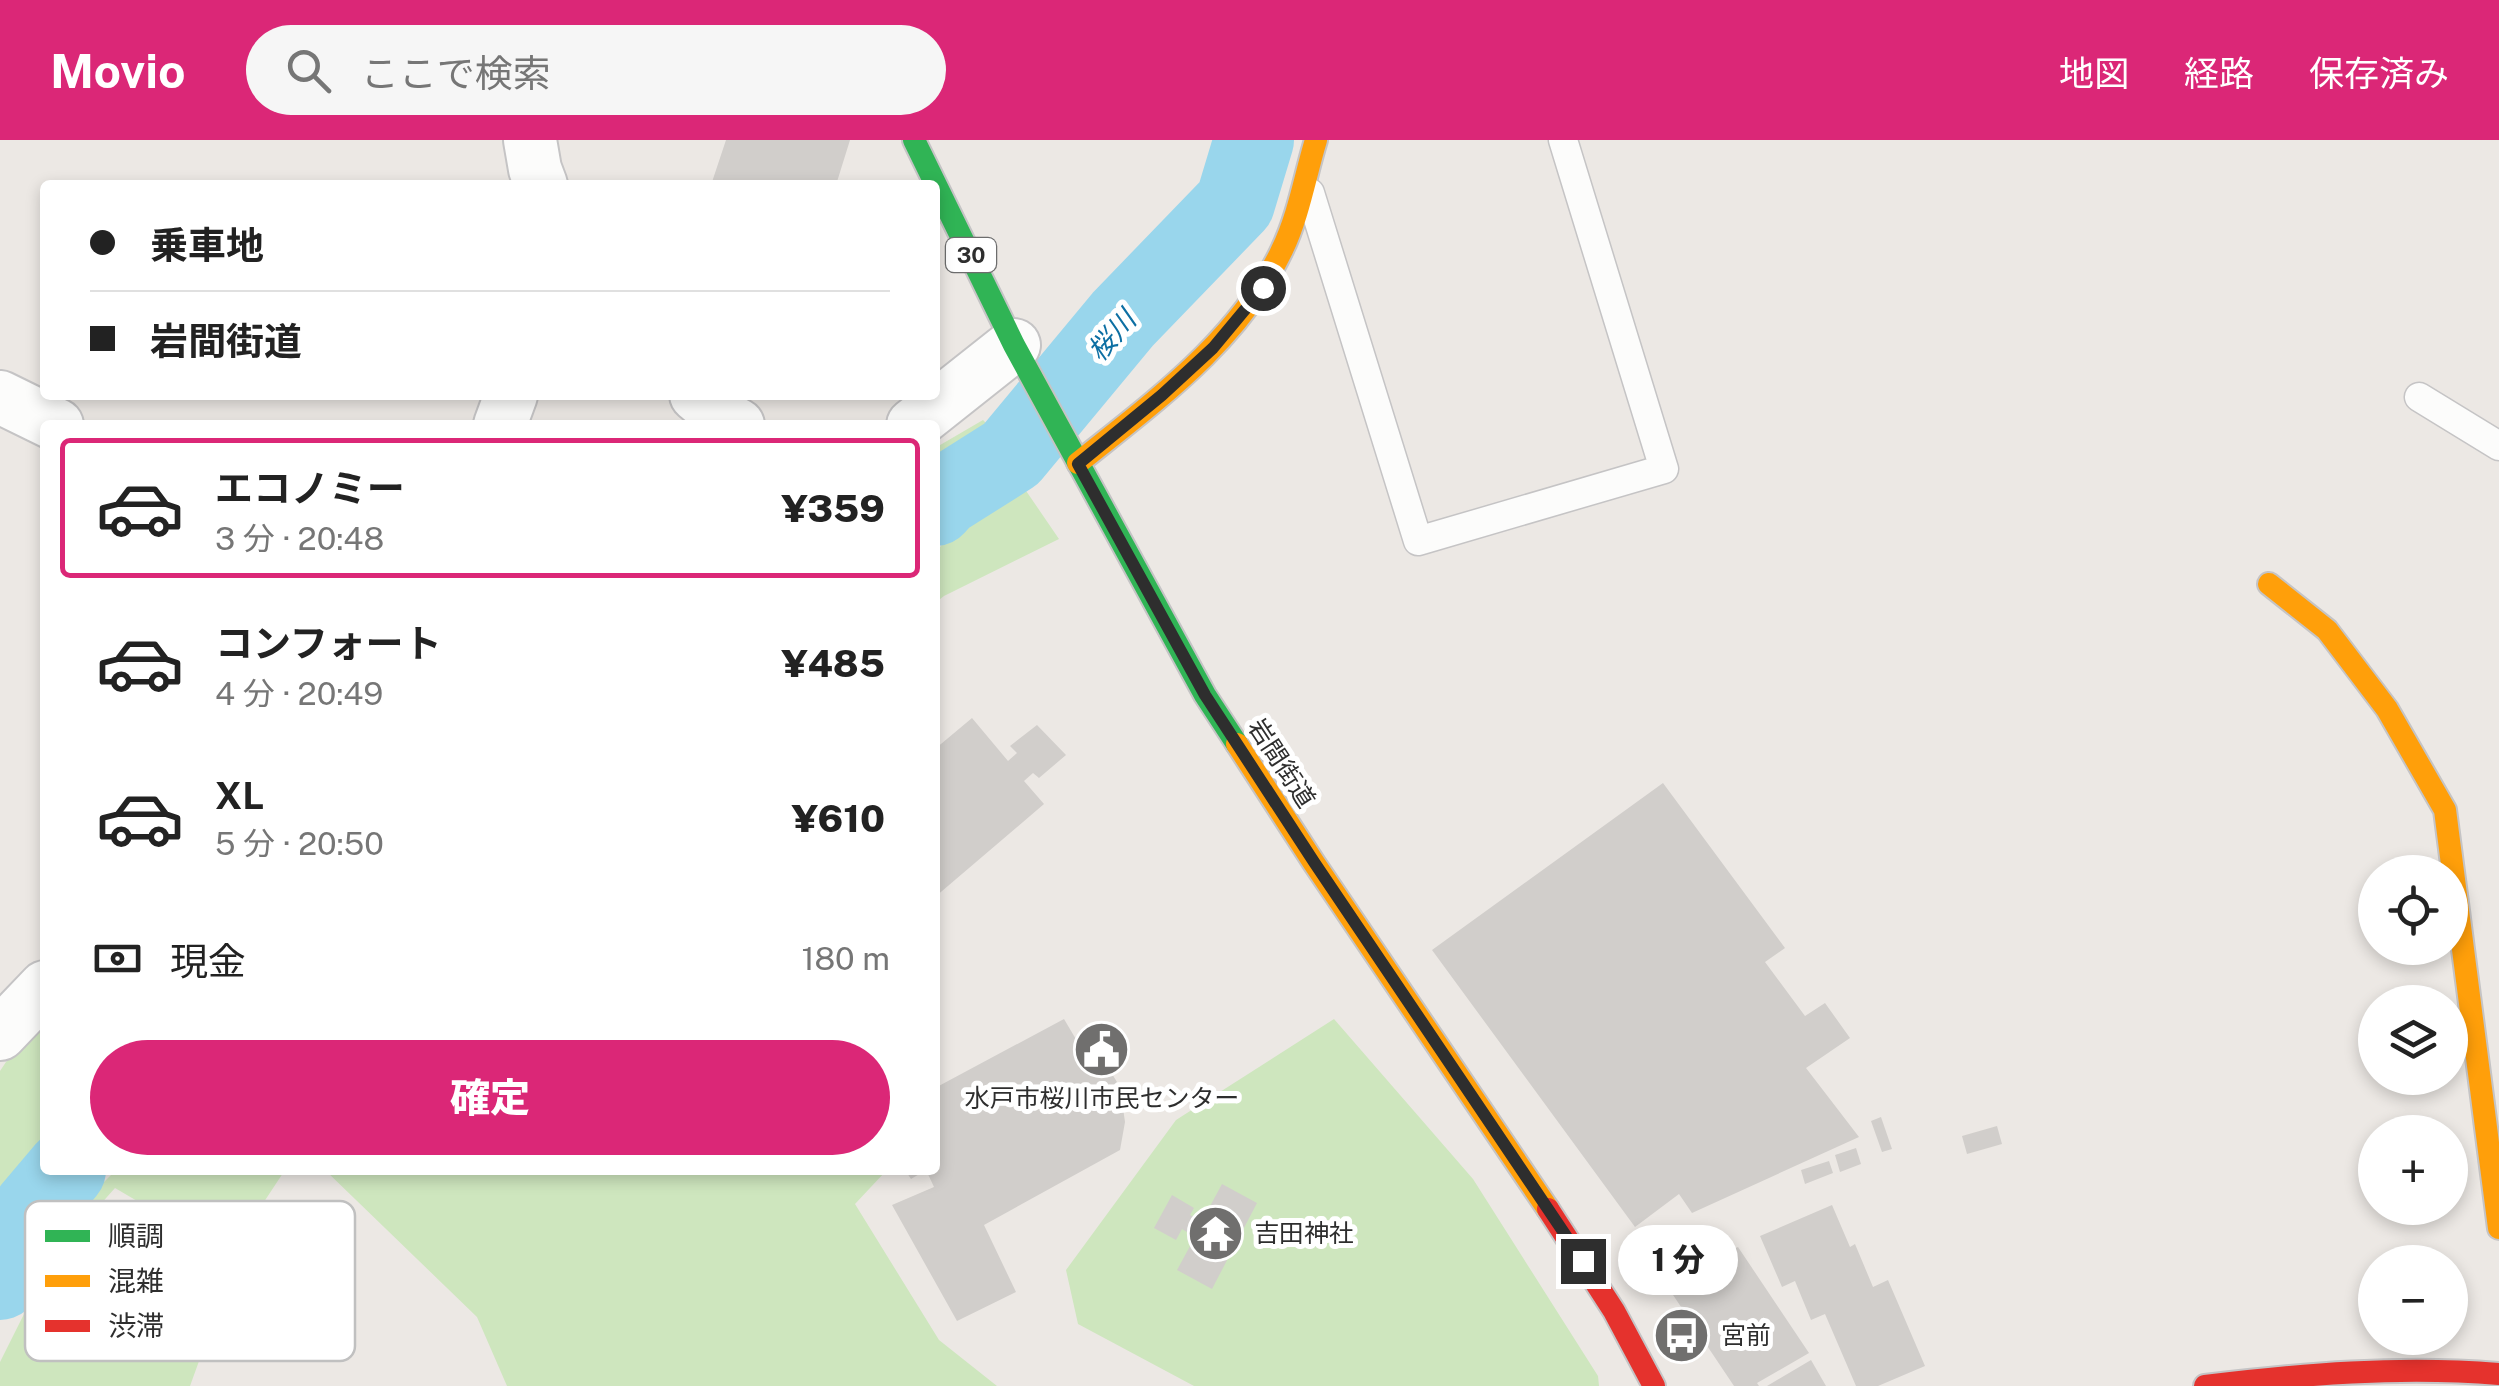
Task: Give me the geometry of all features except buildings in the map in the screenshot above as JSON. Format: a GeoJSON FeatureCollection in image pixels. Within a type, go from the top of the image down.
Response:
{"type":"FeatureCollection","features":[{"type":"Feature","properties":{"kind":"street"},"geometry":{"type":"LineString","coordinates":[[530,140],[540,180]]}},
{"type":"Feature","properties":{"kind":"street","name":"岩間街道"},"geometry":{"type":"LineString","coordinates":[[914,140],[934,180]]}},
{"type":"Feature","properties":{"kind":"street"},"geometry":{"type":"LineString","coordinates":[[1073,456],[1162,395],[1213,348],[1263,288],[1284,248],[1316,140]]}},
{"type":"Feature","properties":{"kind":"street","name":"岩間街道"},"geometry":{"type":"LineString","coordinates":[[940,193],[1021,358],[1205,695],[1583,1261],[1654,1386]]}},
{"type":"Feature","properties":{"kind":"street"},"geometry":{"type":"LineString","coordinates":[[921,420],[1021,358]]}},
{"type":"Feature","properties":{"kind":"street"},"geometry":{"type":"LineString","coordinates":[[0,397],[47,420]]}},
{"type":"Feature","properties":{"kind":"street"},"geometry":{"type":"LineString","coordinates":[[702,400],[729,420]]}},
{"type":"Feature","properties":{"kind":"street"},"geometry":{"type":"LineString","coordinates":[[2269,584],[2327,630],[2386,709],[2445,810],[2499,1228]]}},
{"type":"Feature","properties":{"kind":"street"},"geometry":{"type":"LineString","coordinates":[[0,1034],[40,992]]}},
{"type":"Feature","properties":{"kind":"street"},"geometry":{"type":"LineString","coordinates":[[2205,1386],[2366,1370],[2499,1374]]}},
{"type":"Feature","properties":{"kind":"lane"},"geometry":{"type":"LineString","coordinates":[[1305,176],[1418,541],[1664,468],[1563,140]]}},
{"type":"Feature","properties":{"kind":"lane"},"geometry":{"type":"LineString","coordinates":[[2420,398],[2499,446]]}},
{"type":"Feature","properties":{"kind":"green space"},"geometry":{"type":"Polygon","coordinates":[[[983,420],[994,431],[940,474],[940,445],[983,420]]]}},
{"type":"Feature","properties":{"kind":"green space"},"geometry":{"type":"Polygon","coordinates":[[[1020,482],[1059,539],[940,599],[940,547],[960,520],[1020,482]]]}},
{"type":"Feature","properties":{"kind":"green space"},"geometry":{"type":"Polygon","coordinates":[[[1334,1019],[1473,1179],[1598,1376],[1599,1386],[1194,1386],[1078,1324],[1066,1270],[1176,1120],[1334,1019]]]}},
{"type":"Feature","properties":{"kind":"green space"},"geometry":{"type":"Polygon","coordinates":[[[40,1032],[40,1146],[0,1198],[0,1071],[40,1032]]]}},
{"type":"Feature","properties":{"kind":"green space"},"geometry":{"type":"Polygon","coordinates":[[[111,1175],[282,1175],[265,1201],[137,1201],[115,1188],[103,1201],[88,1201],[111,1175]]]}},
{"type":"Feature","properties":{"kind":"green space"},"geometry":{"type":"Polygon","coordinates":[[[330,1175],[882,1175],[855,1204],[939,1340],[997,1386],[507,1386],[477,1317],[330,1175]]]}},
{"type":"Feature","properties":{"kind":"green space"},"geometry":{"type":"Polygon","coordinates":[[[25,1312],[25,1361],[199,1361],[190,1386],[0,1386],[0,1362],[25,1312]]]}},
{"type":"Feature","properties":{"kind":"waterway","name":"桜川"},"geometry":{"type":"LineString","coordinates":[[940,500],[1011,454],[1123,319],[1235,203],[1254,140]]}},
{"type":"Feature","properties":{"kind":"waterway","name":"桜川"},"geometry":{"type":"LineString","coordinates":[[40,1201],[62,1175]]}},
{"type":"Feature","properties":{"kind":"waterway","name":"桜川"},"geometry":{"type":"LineString","coordinates":[[0,1280],[25,1226]]}},
{"type":"Feature","properties":{"kind":"traffic: fast"},"geometry":{"type":"LineString","coordinates":[[914,140],[934,180]]}},
{"type":"Feature","properties":{"kind":"traffic: fast"},"geometry":{"type":"LineString","coordinates":[[940,193],[1014,345],[1205,695],[1237,744]]}},
{"type":"Feature","properties":{"kind":"traffic: slow"},"geometry":{"type":"LineString","coordinates":[[1078,463],[1193,367],[1243,313],[1288,237],[1316,140]]}},
{"type":"Feature","properties":{"kind":"traffic: slow"},"geometry":{"type":"LineString","coordinates":[[2269,584],[2327,630],[2387,709],[2445,810],[2499,1228]]}},
{"type":"Feature","properties":{"kind":"traffic: slow"},"geometry":{"type":"LineString","coordinates":[[1237,744],[1548,1209]]}},
{"type":"Feature","properties":{"kind":"traffic: jam"},"geometry":{"type":"LineString","coordinates":[[1548,1209],[1614,1311],[1654,1386]]}},
{"type":"Feature","properties":{"kind":"traffic: jam"},"geometry":{"type":"LineString","coordinates":[[2205,1386],[2352,1372],[2499,1374]]}},
{"type":"Feature","properties":{"kind":"place","name":"水戸市桜川市民センター"},"geometry":{"type":"Point","coordinates":[1102,1049]}},
{"type":"Feature","properties":{"kind":"place","name":"吉田神社"},"geometry":{"type":"Point","coordinates":[1215,1233]}},
{"type":"Feature","properties":{"kind":"place","name":"宮前"},"geometry":{"type":"Point","coordinates":[1682,1335]}},
{"type":"Feature","properties":{"kind":"route"},"geometry":{"type":"LineString","coordinates":[[1263,288],[1213,348],[1078,464],[1205,695],[1583,1261]]}}]}
